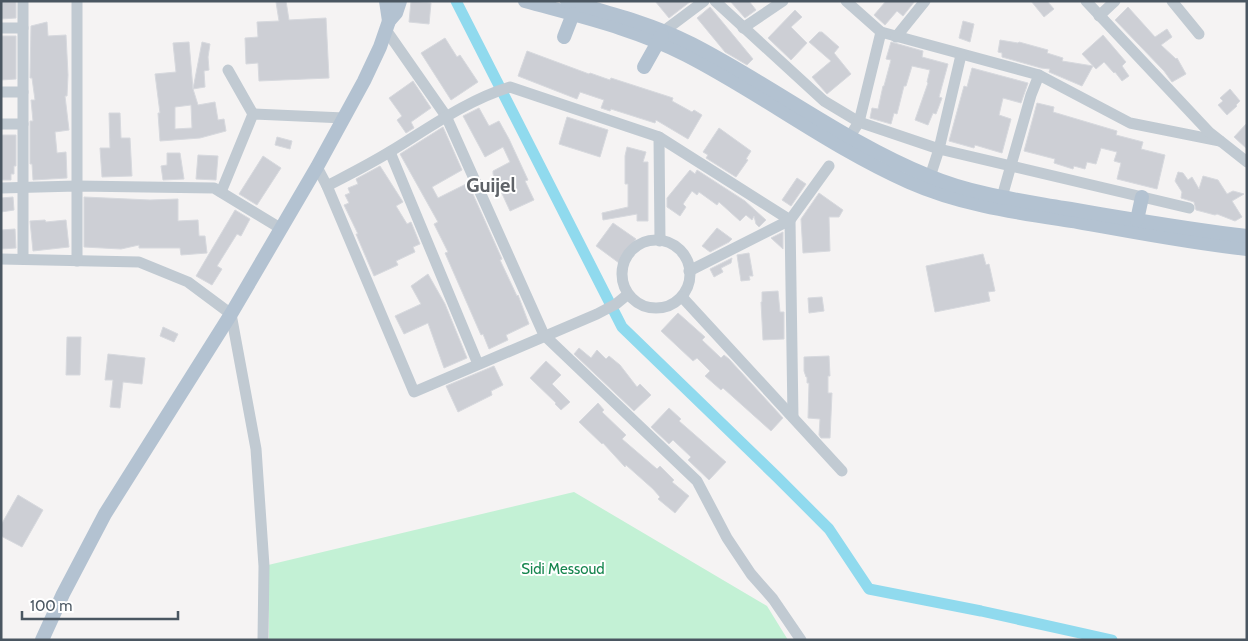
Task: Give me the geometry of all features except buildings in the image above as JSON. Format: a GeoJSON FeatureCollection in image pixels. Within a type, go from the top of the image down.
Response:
{"type":"FeatureCollection","features":[{"type":"Feature","properties":{"kind":"main road"},"geometry":{"type":"LineString","coordinates":[[386,1],[388,26]]}},
{"type":"Feature","properties":{"kind":"main road"},"geometry":{"type":"LineString","coordinates":[[42,640],[62,594],[105,514],[232,314],[317,167],[372,64],[400,1]]}},
{"type":"Feature","properties":{"kind":"main road"},"geometry":{"type":"LineString","coordinates":[[525,1],[570,8],[704,51],[896,161],[928,183],[1137,220],[1245,242]]}},
{"type":"Feature","properties":{"kind":"main road"},"geometry":{"type":"LineString","coordinates":[[570,8],[587,4],[635,21],[699,62],[843,148],[928,183],[962,201],[1136,232],[1245,242]]}},
{"type":"Feature","properties":{"kind":"main road"},"geometry":{"type":"LineString","coordinates":[[564,37],[570,8]]}},
{"type":"Feature","properties":{"kind":"main road"},"geometry":{"type":"LineString","coordinates":[[644,67],[661,37]]}},
{"type":"Feature","properties":{"kind":"main road"},"geometry":{"type":"LineString","coordinates":[[1137,220],[1142,197]]}},
{"type":"Feature","properties":{"kind":"street"},"geometry":{"type":"LineString","coordinates":[[23,1],[23,259]]}},
{"type":"Feature","properties":{"kind":"street"},"geometry":{"type":"LineString","coordinates":[[77,1],[77,261]]}},
{"type":"Feature","properties":{"kind":"street"},"geometry":{"type":"LineString","coordinates":[[661,37],[704,1]]}},
{"type":"Feature","properties":{"kind":"street"},"geometry":{"type":"LineString","coordinates":[[715,1],[824,101],[859,122],[939,149],[1189,208]]}},
{"type":"Feature","properties":{"kind":"street"},"geometry":{"type":"LineString","coordinates":[[743,28],[783,1]]}},
{"type":"Feature","properties":{"kind":"street"},"geometry":{"type":"LineString","coordinates":[[846,1],[881,32],[1039,75],[1130,123],[1220,141]]}},
{"type":"Feature","properties":{"kind":"street"},"geometry":{"type":"LineString","coordinates":[[896,37],[925,1]]}},
{"type":"Feature","properties":{"kind":"street"},"geometry":{"type":"LineString","coordinates":[[1086,1],[1220,141],[1247,162]]}},
{"type":"Feature","properties":{"kind":"street"},"geometry":{"type":"LineString","coordinates":[[1099,16],[1115,1]]}},
{"type":"Feature","properties":{"kind":"street"},"geometry":{"type":"LineString","coordinates":[[1172,1],[1199,34]]}},
{"type":"Feature","properties":{"kind":"street"},"geometry":{"type":"LineString","coordinates":[[388,26],[446,116],[544,335],[697,481],[727,538],[801,640]]}},
{"type":"Feature","properties":{"kind":"street"},"geometry":{"type":"LineString","coordinates":[[1,28],[23,28]]}},
{"type":"Feature","properties":{"kind":"street"},"geometry":{"type":"LineString","coordinates":[[850,136],[859,122],[881,32]]}},
{"type":"Feature","properties":{"kind":"street"},"geometry":{"type":"LineString","coordinates":[[928,183],[939,149],[961,55]]}},
{"type":"Feature","properties":{"kind":"street"},"geometry":{"type":"LineString","coordinates":[[228,70],[253,114]]}},
{"type":"Feature","properties":{"kind":"street"},"geometry":{"type":"LineString","coordinates":[[1002,197],[1031,94],[1039,75]]}},
{"type":"Feature","properties":{"kind":"street"},"geometry":{"type":"LineString","coordinates":[[327,186],[390,152],[446,116],[510,87],[659,137],[790,220]]}},
{"type":"Feature","properties":{"kind":"street"},"geometry":{"type":"LineString","coordinates":[[1,92],[23,92]]}},
{"type":"Feature","properties":{"kind":"street"},"geometry":{"type":"LineString","coordinates":[[221,192],[253,114]]}},
{"type":"Feature","properties":{"kind":"street"},"geometry":{"type":"LineString","coordinates":[[253,114],[344,118]]}},
{"type":"Feature","properties":{"kind":"street"},"geometry":{"type":"LineString","coordinates":[[1,124],[23,124]]}},
{"type":"Feature","properties":{"kind":"street"},"geometry":{"type":"LineString","coordinates":[[659,137],[660,241]]}},
{"type":"Feature","properties":{"kind":"street"},"geometry":{"type":"LineString","coordinates":[[390,152],[478,364]]}},
{"type":"Feature","properties":{"kind":"street"},"geometry":{"type":"LineString","coordinates":[[689,271],[790,220],[829,166]]}},
{"type":"Feature","properties":{"kind":"street"},"geometry":{"type":"LineString","coordinates":[[317,167],[327,186],[414,392],[597,314],[616,304],[627,295]]}},
{"type":"Feature","properties":{"kind":"street"},"geometry":{"type":"LineString","coordinates":[[1,188],[77,186],[214,188],[280,228]]}},
{"type":"Feature","properties":{"kind":"street"},"geometry":{"type":"LineString","coordinates":[[790,220],[793,417]]}},
{"type":"Feature","properties":{"kind":"street"},"geometry":{"type":"LineString","coordinates":[[653,240],[675,246],[683,254],[689,271],[688,287],[682,297],[668,306],[652,308],[641,306],[627,295],[622,280],[625,258],[632,249],[642,243],[653,240]]}},
{"type":"Feature","properties":{"kind":"street"},"geometry":{"type":"LineString","coordinates":[[1,259],[139,262],[188,282],[232,314],[256,449],[264,566],[263,640]]}},
{"type":"Feature","properties":{"kind":"street"},"geometry":{"type":"LineString","coordinates":[[682,297],[842,471]]}},
{"type":"Feature","properties":{"kind":"green space","name":"Sidi Messoud"},"geometry":{"type":"Polygon","coordinates":[[[574,492],[767,606],[788,640],[269,640],[269,614],[264,566],[574,492]]]}},
{"type":"Feature","properties":{"kind":"waterway"},"geometry":{"type":"LineString","coordinates":[[456,1],[622,327],[829,529],[869,589],[1112,640]]}},
{"type":"Feature","properties":{"kind":"district","name":"Guijel"},"geometry":{"type":"Point","coordinates":[491,185]}}]}
